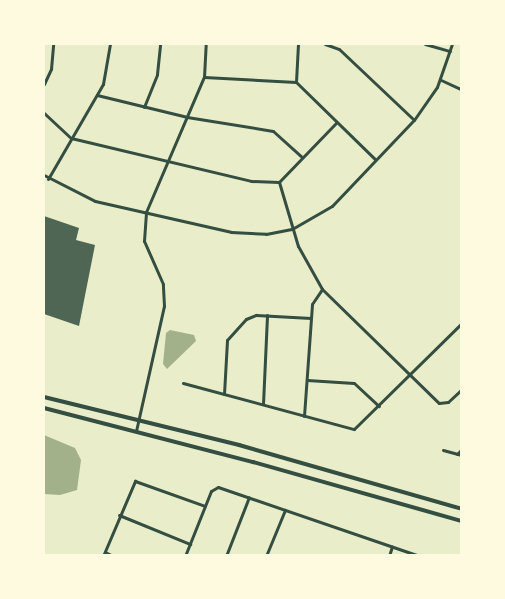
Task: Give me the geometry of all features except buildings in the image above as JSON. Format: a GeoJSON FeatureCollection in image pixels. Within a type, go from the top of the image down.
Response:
{"type":"FeatureCollection","features":[{"type":"Feature","properties":{"kind":"main road"},"geometry":{"type":"LineString","coordinates":[[44,397],[138,420],[462,509]]}},
{"type":"Feature","properties":{"kind":"main road"},"geometry":{"type":"LineString","coordinates":[[44,408],[136,431],[462,521]]}},
{"type":"Feature","properties":{"kind":"street"},"geometry":{"type":"LineString","coordinates":[[44,84],[51,69],[53,44]]}},
{"type":"Feature","properties":{"kind":"street"},"geometry":{"type":"LineString","coordinates":[[48,179],[97,96],[108,69],[110,44]]}},
{"type":"Feature","properties":{"kind":"street"},"geometry":{"type":"LineString","coordinates":[[144,107],[157,74],[160,44]]}},
{"type":"Feature","properties":{"kind":"street"},"geometry":{"type":"LineString","coordinates":[[136,431],[164,306],[163,284],[144,241],[146,212],[204,77],[206,44]]}},
{"type":"Feature","properties":{"kind":"street"},"geometry":{"type":"LineString","coordinates":[[296,82],[298,44]]}},
{"type":"Feature","properties":{"kind":"street"},"geometry":{"type":"LineString","coordinates":[[325,44],[339,49],[414,120]]}},
{"type":"Feature","properties":{"kind":"street"},"geometry":{"type":"LineString","coordinates":[[425,44],[450,51]]}},
{"type":"Feature","properties":{"kind":"street"},"geometry":{"type":"LineString","coordinates":[[44,176],[90,200],[236,233],[267,234],[292,229],[329,208],[414,120],[441,80],[452,44]]}},
{"type":"Feature","properties":{"kind":"street"},"geometry":{"type":"LineString","coordinates":[[204,77],[296,82],[376,159]]}},
{"type":"Feature","properties":{"kind":"street"},"geometry":{"type":"LineString","coordinates":[[441,80],[462,90]]}},
{"type":"Feature","properties":{"kind":"street"},"geometry":{"type":"LineString","coordinates":[[97,96],[187,117],[273,131],[302,157]]}},
{"type":"Feature","properties":{"kind":"street"},"geometry":{"type":"LineString","coordinates":[[44,113],[72,138],[251,181],[279,182],[337,122]]}},
{"type":"Feature","properties":{"kind":"street"},"geometry":{"type":"LineString","coordinates":[[462,147],[462,158]]}},
{"type":"Feature","properties":{"kind":"street"},"geometry":{"type":"LineString","coordinates":[[279,182],[292,229],[306,266],[322,289],[441,404],[448,402],[462,389]]}},
{"type":"Feature","properties":{"kind":"street"},"geometry":{"type":"LineString","coordinates":[[304,416],[313,300],[322,289]]}},
{"type":"Feature","properties":{"kind":"street"},"geometry":{"type":"LineString","coordinates":[[224,394],[227,340],[249,317],[267,315],[311,318]]}},
{"type":"Feature","properties":{"kind":"street"},"geometry":{"type":"LineString","coordinates":[[263,404],[267,315]]}},
{"type":"Feature","properties":{"kind":"street"},"geometry":{"type":"LineString","coordinates":[[183,383],[354,429],[462,323]]}},
{"type":"Feature","properties":{"kind":"street"},"geometry":{"type":"LineString","coordinates":[[307,380],[354,383],[380,406]]}},
{"type":"Feature","properties":{"kind":"street"},"geometry":{"type":"LineString","coordinates":[[443,450],[459,454],[462,449]]}},
{"type":"Feature","properties":{"kind":"street"},"geometry":{"type":"LineString","coordinates":[[113,555],[104,554],[132,484],[137,481],[205,506]]}},
{"type":"Feature","properties":{"kind":"street"},"geometry":{"type":"LineString","coordinates":[[185,555],[215,487],[420,555]]}},
{"type":"Feature","properties":{"kind":"street"},"geometry":{"type":"LineString","coordinates":[[226,555],[249,497]]}},
{"type":"Feature","properties":{"kind":"street"},"geometry":{"type":"LineString","coordinates":[[266,555],[285,509]]}},
{"type":"Feature","properties":{"kind":"street"},"geometry":{"type":"LineString","coordinates":[[119,515],[190,543]]}},
{"type":"Feature","properties":{"kind":"street"},"geometry":{"type":"LineString","coordinates":[[388,555],[392,546]]}},
{"type":"Feature","properties":{"kind":"shaded area"},"geometry":{"type":"Polygon","coordinates":[[[170,330],[194,335],[196,341],[167,369],[163,364],[166,333],[170,330]]]}},
{"type":"Feature","properties":{"kind":"shaded area"},"geometry":{"type":"Polygon","coordinates":[[[44,435],[75,448],[81,460],[77,490],[60,495],[44,494],[44,435]]]}}]}
